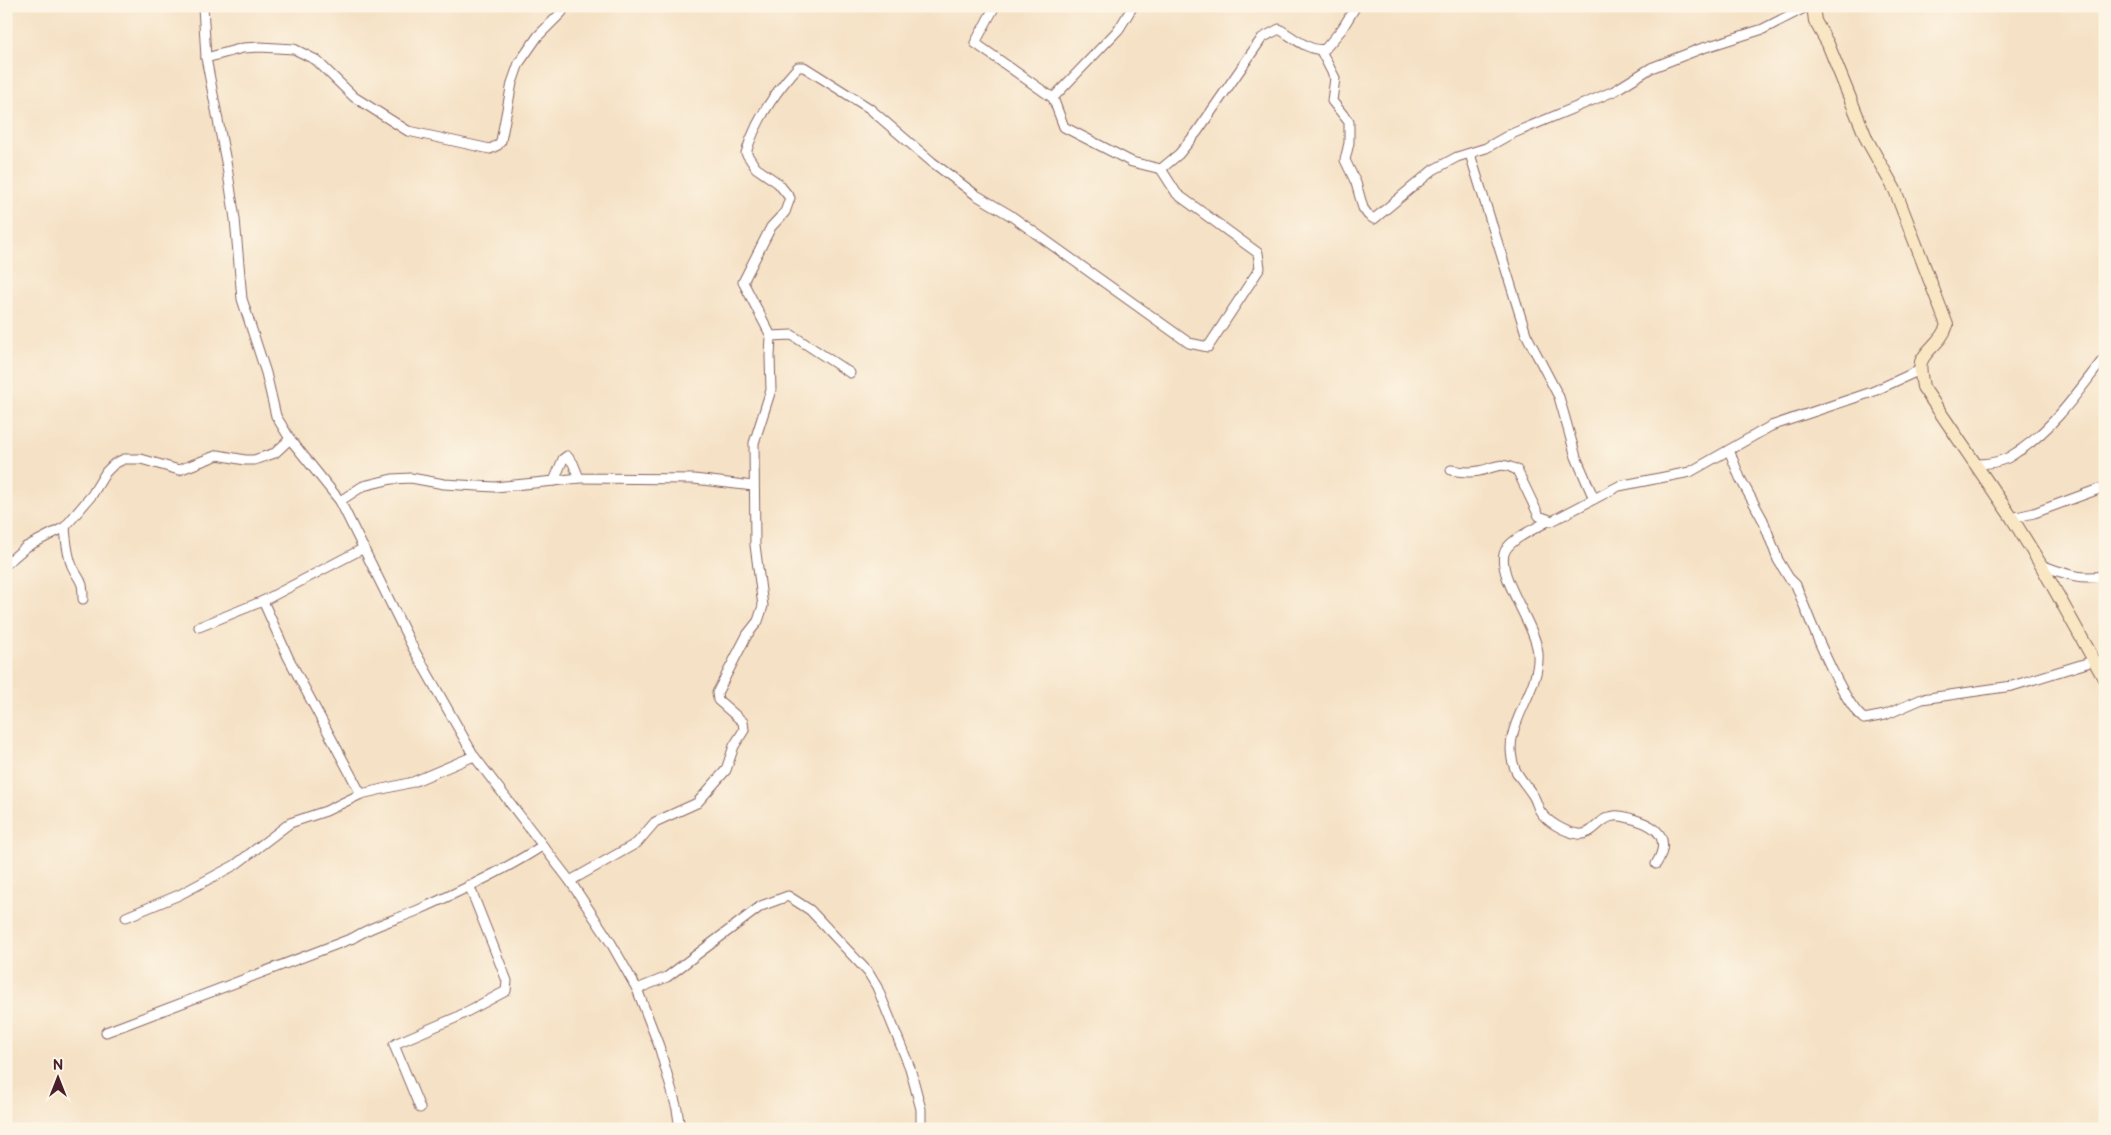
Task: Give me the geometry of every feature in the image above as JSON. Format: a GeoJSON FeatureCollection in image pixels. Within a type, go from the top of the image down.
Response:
{"type":"FeatureCollection","features":[{"type":"Feature","properties":{"kind":"street"},"geometry":{"type":"LineString","coordinates":[[204,6],[206,58],[235,220],[242,299],[266,373],[276,416],[290,439],[340,501],[413,648],[474,756],[570,881],[637,988],[659,1046],[677,1108],[680,1129]]}},
{"type":"Feature","properties":{"kind":"street"},"geometry":{"type":"LineString","coordinates":[[206,58],[243,48],[294,49],[316,60],[354,97],[408,131],[490,149],[498,146],[502,141],[512,83],[519,63],[538,36],[562,12],[565,6]]}},
{"type":"Feature","properties":{"kind":"street"},"geometry":{"type":"LineString","coordinates":[[570,881],[637,843],[655,822],[697,803],[726,770],[734,746],[744,730],[743,722],[718,700],[718,693],[747,635],[758,622],[763,606],[756,552],[753,486],[754,443],[771,390],[771,336],[743,282],[771,227],[785,212],[790,198],[778,183],[756,168],[746,153],[752,133],[770,101],[798,67],[804,67],[870,108],[932,162],[976,195],[1010,215],[1189,343],[1208,347],[1260,268],[1258,254],[1177,194],[1160,169],[1132,162],[1064,127],[1053,98],[975,43],[995,6]]}},
{"type":"Feature","properties":{"kind":"street"},"geometry":{"type":"LineString","coordinates":[[1053,98],[1118,29],[1133,6]]}},
{"type":"Feature","properties":{"kind":"street"},"geometry":{"type":"LineString","coordinates":[[1321,51],[1328,47],[1356,6]]}},
{"type":"Feature","properties":{"kind":"street"},"geometry":{"type":"LineString","coordinates":[[1160,169],[1179,154],[1197,132],[1262,38],[1279,29],[1310,47],[1321,51],[1335,78],[1332,101],[1349,122],[1349,143],[1346,160],[1356,183],[1362,208],[1374,219],[1378,218],[1408,189],[1433,170],[1456,157],[1486,148],[1509,135],[1614,91],[1651,68],[1700,49],[1763,29],[1808,6]]}},
{"type":"Feature","properties":{"kind":"street"},"geometry":{"type":"LineString","coordinates":[[1813,6],[1815,21],[1832,52],[1868,140],[1896,190],[1947,325],[1937,344],[1924,357],[1920,370],[1923,387],[2012,518],[2095,659],[2105,680]]}},
{"type":"Feature","properties":{"kind":"street"},"geometry":{"type":"LineString","coordinates":[[1470,154],[1526,334],[1559,397],[1576,457],[1594,499]]}},
{"type":"Feature","properties":{"kind":"street"},"geometry":{"type":"LineString","coordinates":[[771,336],[792,335],[850,373]]}},
{"type":"Feature","properties":{"kind":"street"},"geometry":{"type":"LineString","coordinates":[[1974,464],[1993,463],[2007,459],[2035,440],[2050,427],[2105,357]]}},
{"type":"Feature","properties":{"kind":"street"},"geometry":{"type":"LineString","coordinates":[[1656,864],[1661,855],[1662,840],[1660,833],[1654,828],[1629,818],[1612,816],[1606,818],[1588,833],[1570,832],[1550,822],[1540,812],[1533,795],[1514,768],[1512,732],[1536,676],[1538,652],[1529,622],[1506,575],[1504,554],[1510,544],[1548,521],[1552,521],[1620,486],[1690,472],[1771,426],[1872,392],[1920,370]]}},
{"type":"Feature","properties":{"kind":"street"},"geometry":{"type":"LineString","coordinates":[[6,564],[26,547],[65,527],[92,495],[106,472],[114,464],[124,460],[141,459],[179,470],[218,455],[254,460],[275,453],[290,439]]}},
{"type":"Feature","properties":{"kind":"street"},"geometry":{"type":"LineString","coordinates":[[1729,450],[1740,478],[1763,520],[1778,560],[1789,578],[1796,585],[1835,674],[1852,706],[1864,719],[1885,715],[1922,699],[2012,686],[2095,659]]}},
{"type":"Feature","properties":{"kind":"street"},"geometry":{"type":"LineString","coordinates":[[554,481],[567,456],[573,462],[579,478]]}},
{"type":"Feature","properties":{"kind":"street"},"geometry":{"type":"LineString","coordinates":[[1451,470],[1463,473],[1480,471],[1498,464],[1510,466],[1516,470],[1539,516],[1548,521]]}},
{"type":"Feature","properties":{"kind":"street"},"geometry":{"type":"LineString","coordinates":[[340,501],[363,486],[392,479],[411,478],[444,484],[495,487],[579,478],[694,479],[753,486]]}},
{"type":"Feature","properties":{"kind":"street"},"geometry":{"type":"LineString","coordinates":[[2012,518],[2034,513],[2098,489],[2105,489]]}},
{"type":"Feature","properties":{"kind":"street"},"geometry":{"type":"LineString","coordinates":[[65,527],[70,560],[82,582],[83,599]]}},
{"type":"Feature","properties":{"kind":"street"},"geometry":{"type":"LineString","coordinates":[[199,627],[263,601],[364,548]]}},
{"type":"Feature","properties":{"kind":"street"},"geometry":{"type":"LineString","coordinates":[[2041,565],[2075,577],[2091,578],[2105,575]]}},
{"type":"Feature","properties":{"kind":"street"},"geometry":{"type":"LineString","coordinates":[[263,601],[288,657],[361,794]]}},
{"type":"Feature","properties":{"kind":"street"},"geometry":{"type":"LineString","coordinates":[[126,917],[179,895],[235,865],[290,823],[326,811],[361,794],[413,782],[474,756]]}},
{"type":"Feature","properties":{"kind":"street"},"geometry":{"type":"LineString","coordinates":[[106,1032],[353,938],[373,926],[418,910],[470,885],[525,858],[542,846]]}},
{"type":"Feature","properties":{"kind":"street"},"geometry":{"type":"LineString","coordinates":[[420,1108],[394,1045],[397,1042],[455,1018],[506,990],[507,986],[488,927],[470,885]]}},
{"type":"Feature","properties":{"kind":"street"},"geometry":{"type":"LineString","coordinates":[[637,988],[667,977],[761,906],[788,896],[810,910],[856,957],[873,979],[910,1068],[920,1108],[921,1129]]}}]}
